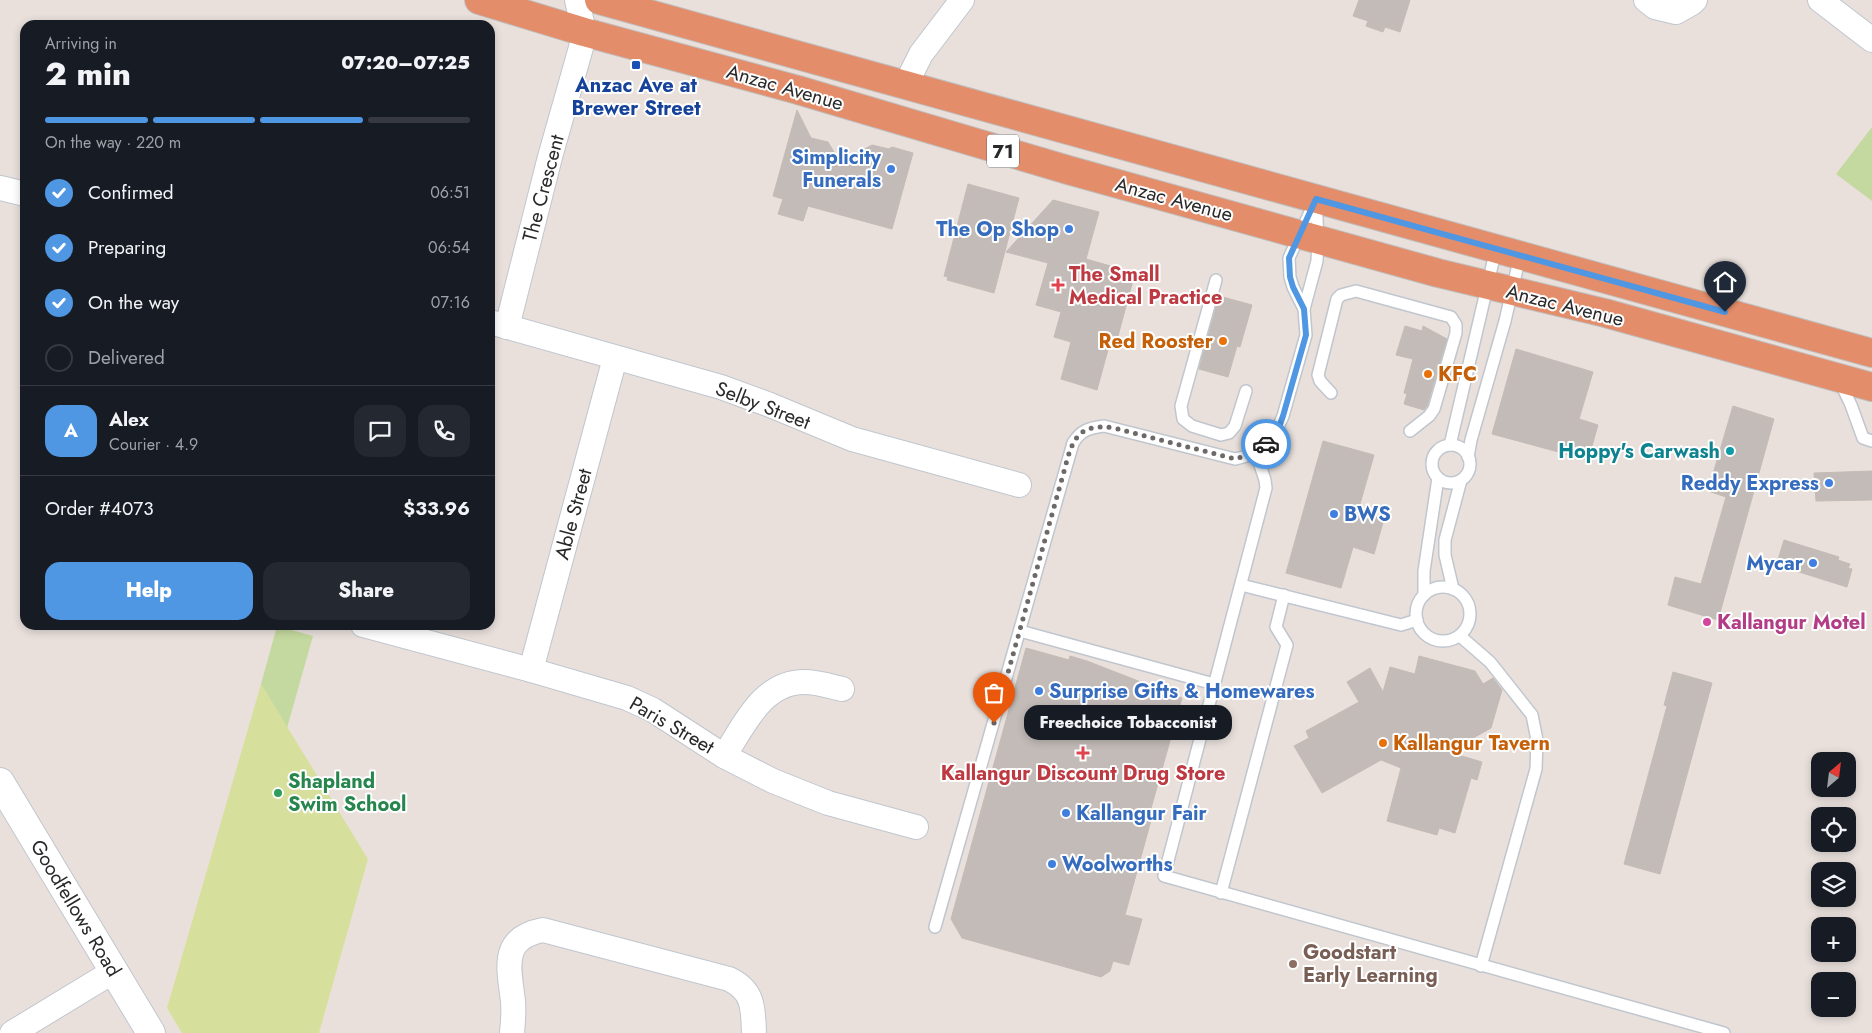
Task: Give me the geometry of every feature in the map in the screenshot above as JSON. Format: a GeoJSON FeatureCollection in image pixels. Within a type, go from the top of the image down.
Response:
{"type":"FeatureCollection","features":[{"type":"Feature","properties":{"kind":"highway","name":"Anzac Avenue"},"geometry":{"type":"LineString","coordinates":[[479,0],[584,32],[798,90],[1068,170],[1309,237],[1500,289],[1605,313],[1872,387]]}},
{"type":"Feature","properties":{"kind":"highway","name":"Anzac Avenue"},"geometry":{"type":"LineString","coordinates":[[599,0],[1872,353]]}},
{"type":"Feature","properties":{"kind":"street"},"geometry":{"type":"LineString","coordinates":[[577,0],[584,32]]}},
{"type":"Feature","properties":{"kind":"street"},"geometry":{"type":"LineString","coordinates":[[905,86],[921,54],[962,0]]}},
{"type":"Feature","properties":{"kind":"street"},"geometry":{"type":"LineString","coordinates":[[1646,0],[1655,7],[1686,6]]}},
{"type":"Feature","properties":{"kind":"street"},"geometry":{"type":"LineString","coordinates":[[1820,0],[1872,40]]}},
{"type":"Feature","properties":{"kind":"street","name":"The Crescent"},"geometry":{"type":"LineString","coordinates":[[498,325],[550,157],[584,32]]}},
{"type":"Feature","properties":{"kind":"street"},"geometry":{"type":"LineString","coordinates":[[0,188],[20,193]]}},
{"type":"Feature","properties":{"kind":"street","name":"Selby Street"},"geometry":{"type":"LineString","coordinates":[[498,325],[737,393],[852,439],[1019,485]]}},
{"type":"Feature","properties":{"kind":"street","name":"Able Street"},"geometry":{"type":"LineString","coordinates":[[532,670],[615,358]]}},
{"type":"Feature","properties":{"kind":"street","name":"Paris Street"},"geometry":{"type":"LineString","coordinates":[[382,630],[532,670],[639,702],[724,756],[773,781],[828,803],[916,827]]}},
{"type":"Feature","properties":{"kind":"street"},"geometry":{"type":"LineString","coordinates":[[724,756],[755,708],[775,690],[790,684],[803,682],[842,689]]}},
{"type":"Feature","properties":{"kind":"street","name":"Goodfellows Road"},"geometry":{"type":"LineString","coordinates":[[0,782],[151,1033]]}},
{"type":"Feature","properties":{"kind":"street"},"geometry":{"type":"LineString","coordinates":[[512,1033],[514,1010],[509,975],[510,956],[519,940],[526,935],[543,930],[729,979],[744,988],[748,994],[753,1011],[754,1033]]}},
{"type":"Feature","properties":{"kind":"street"},"geometry":{"type":"LineString","coordinates":[[12,1033],[114,971]]}},
{"type":"Feature","properties":{"kind":"lane"},"geometry":{"type":"LineString","coordinates":[[935,927],[1073,443],[1079,433],[1089,428],[1104,426],[1235,459],[1256,453],[1265,446],[1279,427],[1306,335],[1304,309],[1316,266],[1309,237],[1316,199]]}},
{"type":"Feature","properties":{"kind":"lane"},"geometry":{"type":"LineString","coordinates":[[1304,309],[1293,287],[1289,258],[1309,237],[1316,199]]}},
{"type":"Feature","properties":{"kind":"lane"},"geometry":{"type":"LineString","coordinates":[[1468,457],[1508,253]]}},
{"type":"Feature","properties":{"kind":"lane"},"geometry":{"type":"LineString","coordinates":[[1450,445],[1500,289],[1508,253]]}},
{"type":"Feature","properties":{"kind":"lane"},"geometry":{"type":"LineString","coordinates":[[1216,280],[1181,406],[1182,418],[1192,426],[1222,435],[1229,433],[1235,426],[1246,391]]}},
{"type":"Feature","properties":{"kind":"lane"},"geometry":{"type":"LineString","coordinates":[[1331,393],[1320,381],[1318,368],[1337,299],[1341,295],[1356,291],[1451,317],[1456,325],[1456,333],[1437,401],[1429,416],[1410,431]]}},
{"type":"Feature","properties":{"kind":"lane"},"geometry":{"type":"LineString","coordinates":[[1837,377],[1852,405],[1867,440]]}},
{"type":"Feature","properties":{"kind":"lane"},"geometry":{"type":"LineString","coordinates":[[1453,590],[1445,555],[1445,540],[1461,480],[1468,472],[1470,462],[1461,448],[1450,445],[1439,450],[1432,461],[1434,473],[1438,478],[1449,483],[1461,480]]}},
{"type":"Feature","properties":{"kind":"lane"},"geometry":{"type":"LineString","coordinates":[[1256,453],[1266,480],[1266,488],[1164,876],[1724,1033]]}},
{"type":"Feature","properties":{"kind":"lane"},"geometry":{"type":"LineString","coordinates":[[1424,594],[1446,587],[1464,598],[1470,610],[1468,624],[1460,636],[1445,641],[1438,641],[1424,634],[1417,620],[1416,611],[1424,594],[1424,571],[1438,478]]}},
{"type":"Feature","properties":{"kind":"lane"},"geometry":{"type":"LineString","coordinates":[[1241,585],[1401,625],[1417,620]]}},
{"type":"Feature","properties":{"kind":"lane"},"geometry":{"type":"LineString","coordinates":[[1221,893],[1287,645],[1276,627],[1284,595]]}},
{"type":"Feature","properties":{"kind":"lane"},"geometry":{"type":"LineString","coordinates":[[1020,630],[1214,684]]}},
{"type":"Feature","properties":{"kind":"lane"},"geometry":{"type":"LineString","coordinates":[[1460,636],[1490,662],[1532,715],[1538,740],[1536,769],[1481,966]]}},
{"type":"Feature","properties":{"kind":"green space"},"geometry":{"type":"Polygon","coordinates":[[[1872,127],[1872,201],[1836,174],[1872,127]]]}},
{"type":"Feature","properties":{"kind":"green space"},"geometry":{"type":"Polygon","coordinates":[[[276,630],[291,630],[313,636],[287,728],[261,684],[276,630]]]}},
{"type":"Feature","properties":{"kind":"green space","name":"Shapland Swim School"},"geometry":{"type":"Polygon","coordinates":[[[261,684],[368,859],[319,1033],[182,1033],[167,1008],[261,684]]]}},
{"type":"Feature","properties":{"kind":"building"},"geometry":{"type":"Polygon","coordinates":[[[1359,0],[1410,0],[1400,32],[1385,27],[1383,32],[1366,26],[1368,21],[1353,16],[1359,0]]]}},
{"type":"Feature","properties":{"kind":"building"},"geometry":{"type":"Polygon","coordinates":[[[797,110],[811,138],[828,142],[840,162],[872,145],[889,149],[892,147],[913,153],[892,229],[808,206],[803,221],[778,214],[783,199],[773,196],[797,110]]]}},
{"type":"Feature","properties":{"kind":"building"},"geometry":{"type":"Polygon","coordinates":[[[968,184],[1019,198],[994,293],[947,280],[948,277],[944,276],[968,184]]]}},
{"type":"Feature","properties":{"kind":"building"},"geometry":{"type":"Polygon","coordinates":[[[1053,200],[1099,212],[1086,259],[1135,273],[1118,336],[1112,335],[1097,390],[1061,379],[1071,342],[1054,337],[1061,312],[1036,305],[1048,263],[1006,252],[1053,200]]]}},
{"type":"Feature","properties":{"kind":"building","name":"Red Rooster"},"geometry":{"type":"Polygon","coordinates":[[[1219,296],[1252,305],[1240,347],[1237,346],[1228,377],[1199,369],[1219,296]]]}},
{"type":"Feature","properties":{"kind":"building","name":"KFC"},"geometry":{"type":"Polygon","coordinates":[[[1405,326],[1422,331],[1423,326],[1447,339],[1427,406],[1424,410],[1404,404],[1407,394],[1404,393],[1413,359],[1396,355],[1405,326]]]}},
{"type":"Feature","properties":{"kind":"building"},"geometry":{"type":"Polygon","coordinates":[[[1516,349],[1593,372],[1579,419],[1598,425],[1588,460],[1492,434],[1516,349]]]}},
{"type":"Feature","properties":{"kind":"building"},"geometry":{"type":"Polygon","coordinates":[[[1733,406],[1774,419],[1718,620],[1668,605],[1675,577],[1701,584],[1726,497],[1708,491],[1733,406]]]}},
{"type":"Feature","properties":{"kind":"building","name":"BWS"},"geometry":{"type":"Polygon","coordinates":[[[1323,441],[1374,455],[1358,511],[1384,519],[1374,554],[1353,547],[1341,588],[1286,573],[1323,441]]]}},
{"type":"Feature","properties":{"kind":"building"},"geometry":{"type":"Polygon","coordinates":[[[1872,471],[1872,500],[1816,501],[1814,473],[1872,471]]]}},
{"type":"Feature","properties":{"kind":"building","name":"Mycar"},"geometry":{"type":"Polygon","coordinates":[[[1784,540],[1839,557],[1838,560],[1850,564],[1848,568],[1852,569],[1847,587],[1777,563],[1784,540]]]}},
{"type":"Feature","properties":{"kind":"building","name":"Kallangur Fair"},"geometry":{"type":"Polygon","coordinates":[[[1026,648],[1069,660],[1070,656],[1087,661],[1182,698],[1150,812],[1153,813],[1125,915],[1142,919],[1129,965],[1113,961],[1110,971],[1101,977],[962,938],[951,919],[1026,648]]]}},
{"type":"Feature","properties":{"kind":"building","name":"Kallangur Tavern"},"geometry":{"type":"Polygon","coordinates":[[[1419,656],[1475,671],[1483,684],[1493,678],[1502,690],[1491,728],[1448,752],[1482,762],[1477,780],[1471,778],[1455,833],[1439,828],[1437,835],[1387,821],[1401,768],[1381,760],[1322,793],[1294,746],[1309,738],[1306,731],[1359,702],[1347,682],[1370,668],[1383,692],[1390,667],[1415,674],[1419,656]]]}},
{"type":"Feature","properties":{"kind":"building"},"geometry":{"type":"Polygon","coordinates":[[[1673,672],[1712,683],[1660,874],[1624,864],[1667,706],[1664,705],[1673,672]]]}},
{"type":"Feature","properties":{"kind":"way so far"},"geometry":{"type":"LineString","coordinates":[[994,723],[1061,482],[1073,443],[1079,433],[1089,428],[1104,426],[1235,459],[1256,453],[1266,444]]}},
{"type":"Feature","properties":{"kind":"place","name":"Anzac Ave at Brewer Street"},"geometry":{"type":"Point","coordinates":[636,65]}},
{"type":"Feature","properties":{"kind":"place","name":"Simplicity Funerals"},"geometry":{"type":"Point","coordinates":[891,169]}},
{"type":"Feature","properties":{"kind":"place","name":"The Op Shop"},"geometry":{"type":"Point","coordinates":[1069,229]}},
{"type":"Feature","properties":{"kind":"place","name":"The Small Medical Practice"},"geometry":{"type":"Point","coordinates":[1058,285]}},
{"type":"Feature","properties":{"kind":"place","name":"Red Rooster"},"geometry":{"type":"Point","coordinates":[1223,341]}},
{"type":"Feature","properties":{"kind":"place","name":"KFC"},"geometry":{"type":"Point","coordinates":[1428,374]}},
{"type":"Feature","properties":{"kind":"place","name":"Hoppy's Carwash"},"geometry":{"type":"Point","coordinates":[1730,451]}},
{"type":"Feature","properties":{"kind":"place","name":"Reddy Express"},"geometry":{"type":"Point","coordinates":[1829,483]}},
{"type":"Feature","properties":{"kind":"place","name":"BWS"},"geometry":{"type":"Point","coordinates":[1334,514]}},
{"type":"Feature","properties":{"kind":"place","name":"Mycar"},"geometry":{"type":"Point","coordinates":[1813,563]}},
{"type":"Feature","properties":{"kind":"place","name":"Kallangur Motel"},"geometry":{"type":"Point","coordinates":[1707,622]}},
{"type":"Feature","properties":{"kind":"place","name":"Surprise Gifts & Homewares"},"geometry":{"type":"Point","coordinates":[1039,691]}},
{"type":"Feature","properties":{"kind":"place","name":"Freechoice Tobacconist"},"geometry":{"type":"Point","coordinates":[994,723]}},
{"type":"Feature","properties":{"kind":"place","name":"Kallangur Tavern"},"geometry":{"type":"Point","coordinates":[1383,743]}},
{"type":"Feature","properties":{"kind":"place","name":"Kallangur Discount Drug Store"},"geometry":{"type":"Point","coordinates":[1083,753]}},
{"type":"Feature","properties":{"kind":"place","name":"Shapland Swim School"},"geometry":{"type":"Point","coordinates":[278,793]}},
{"type":"Feature","properties":{"kind":"place","name":"Kallangur Fair"},"geometry":{"type":"Point","coordinates":[1066,813]}},
{"type":"Feature","properties":{"kind":"place","name":"Woolworths"},"geometry":{"type":"Point","coordinates":[1052,864]}},
{"type":"Feature","properties":{"kind":"place","name":"Goodstart Early Learning"},"geometry":{"type":"Point","coordinates":[1293,964]}},
{"type":"Feature","properties":{"kind":"route"},"geometry":{"type":"LineString","coordinates":[[1266,444],[1279,427],[1306,335],[1304,309],[1290,277],[1289,258],[1316,199],[1725,312]]}}]}
